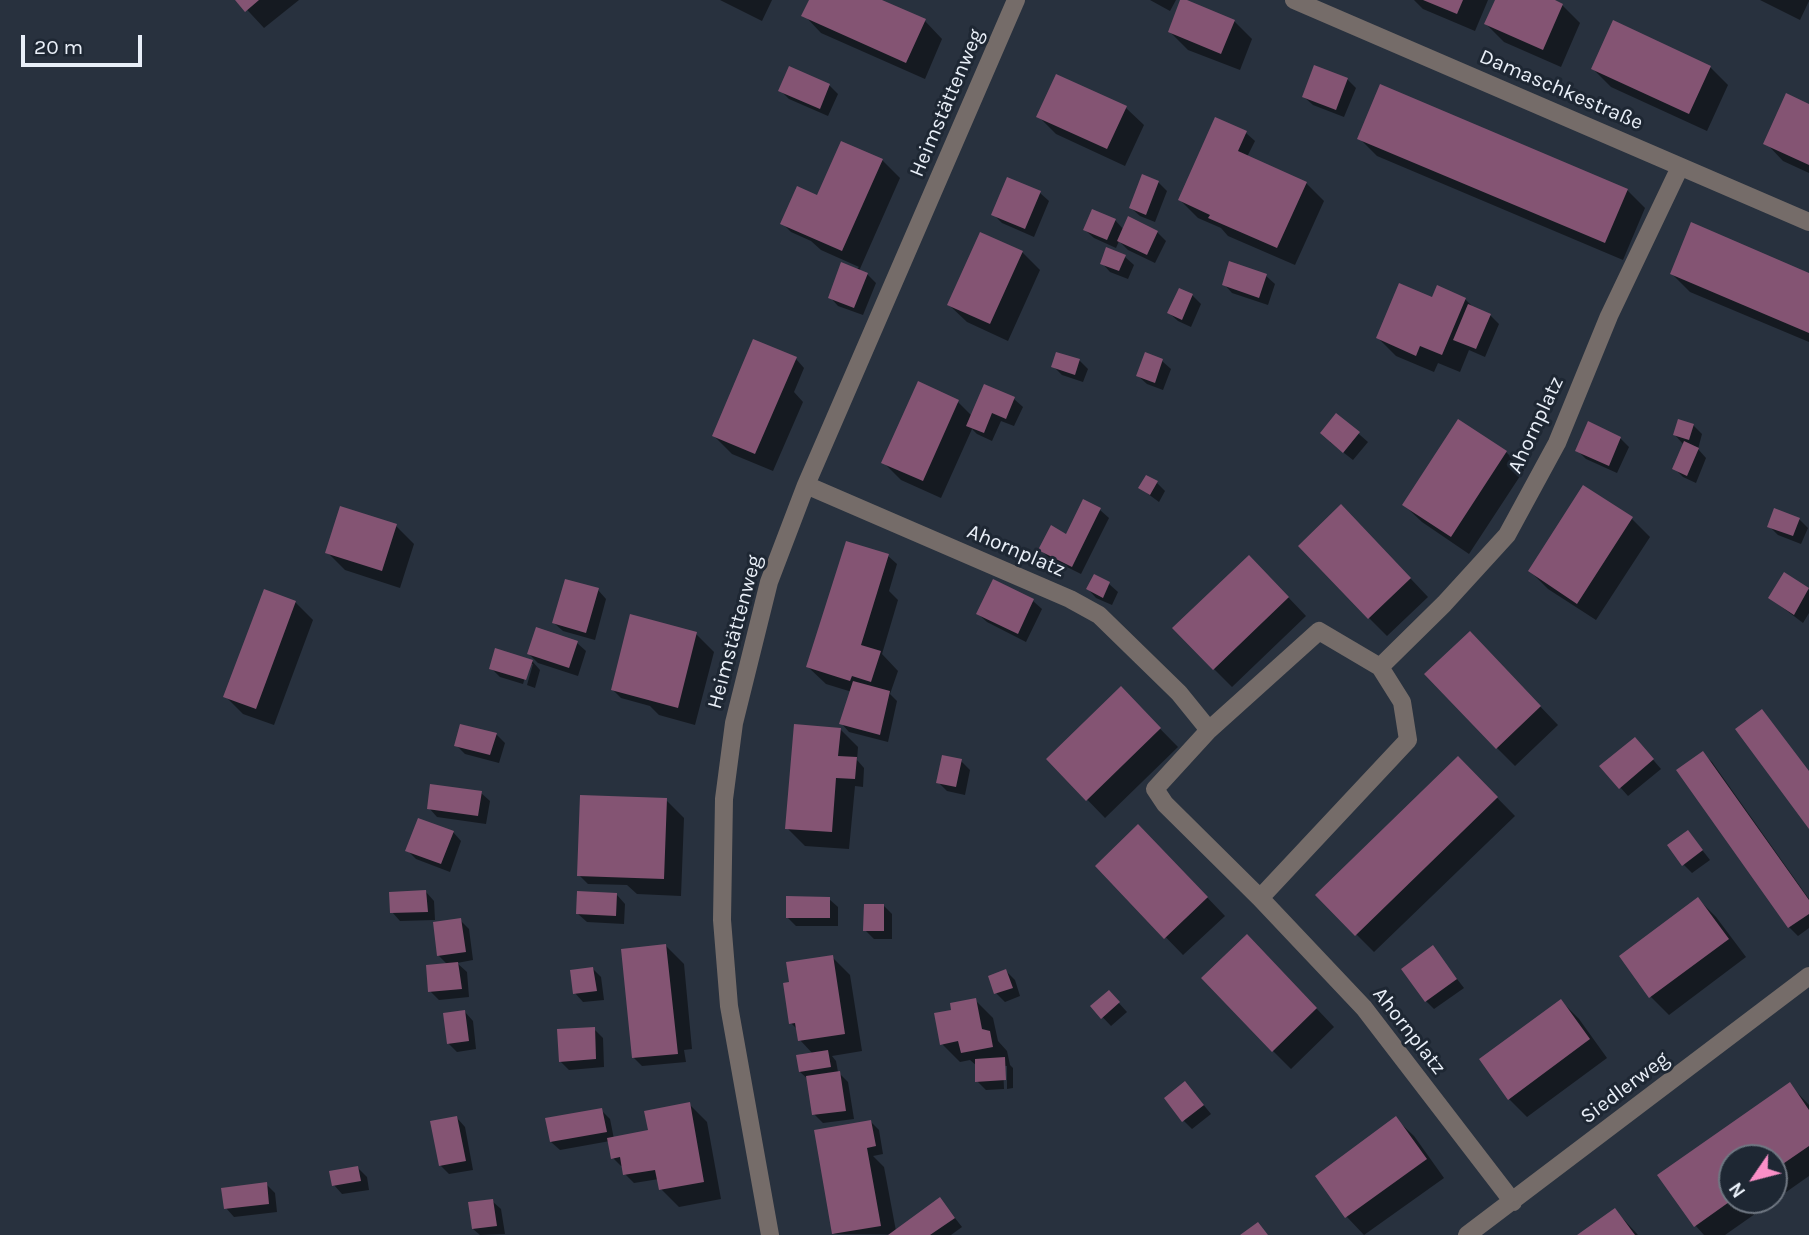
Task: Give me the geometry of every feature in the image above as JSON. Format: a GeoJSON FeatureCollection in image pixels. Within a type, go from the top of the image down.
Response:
{"type":"FeatureCollection","features":[{"type":"Feature","properties":{"kind":"street","name":"Heimstättenweg"},"geometry":{"type":"LineString","coordinates":[[770,1235],[729,1006],[722,920],[724,799],[734,723],[769,582],[806,485],[1016,0]]}},
{"type":"Feature","properties":{"kind":"street","name":"Damaschkestraße"},"geometry":{"type":"LineString","coordinates":[[1294,0],[1809,222]]}},
{"type":"Feature","properties":{"kind":"street","name":"Ahornplatz"},"geometry":{"type":"LineString","coordinates":[[1380,667],[1444,604],[1507,535],[1556,443],[1609,316],[1680,167]]}},
{"type":"Feature","properties":{"kind":"street","name":"Ahornplatz"},"geometry":{"type":"LineString","coordinates":[[806,485],[1070,599],[1099,615],[1179,693],[1209,730]]}},
{"type":"Feature","properties":{"kind":"street","name":"Ahornplatz"},"geometry":{"type":"LineString","coordinates":[[1260,898],[1408,740],[1402,702],[1380,667],[1319,631],[1209,730],[1155,789],[1165,804],[1260,898],[1364,1008],[1513,1202]]}},
{"type":"Feature","properties":{"kind":"street","name":"Siedlerweg"},"geometry":{"type":"LineString","coordinates":[[1467,1235],[1809,976]]}},
{"type":"Feature","properties":{"kind":"building"},"geometry":{"type":"Polygon","coordinates":[[[235,0],[259,0],[245,12],[235,0]]]}},
{"type":"Feature","properties":{"kind":"building"},"geometry":{"type":"Polygon","coordinates":[[[809,0],[882,0],[926,19],[906,63],[801,16],[809,0]]]}},
{"type":"Feature","properties":{"kind":"building"},"geometry":{"type":"Polygon","coordinates":[[[1180,0],[1187,0],[1235,20],[1221,54],[1168,32],[1180,0]]]}},
{"type":"Feature","properties":{"kind":"building"},"geometry":{"type":"Polygon","coordinates":[[[1423,0],[1463,0],[1457,14],[1423,0]]]}},
{"type":"Feature","properties":{"kind":"building"},"geometry":{"type":"Polygon","coordinates":[[[1495,0],[1555,0],[1563,4],[1543,50],[1484,24],[1495,0]]]}},
{"type":"Feature","properties":{"kind":"building"},"geometry":{"type":"Polygon","coordinates":[[[1613,20],[1711,66],[1689,114],[1591,69],[1613,20]]]}},
{"type":"Feature","properties":{"kind":"building"},"geometry":{"type":"Polygon","coordinates":[[[1314,65],[1348,78],[1336,110],[1302,97],[1314,65]]]}},
{"type":"Feature","properties":{"kind":"building"},"geometry":{"type":"Polygon","coordinates":[[[789,66],[830,84],[820,109],[778,91],[789,66]]]}},
{"type":"Feature","properties":{"kind":"building"},"geometry":{"type":"Polygon","coordinates":[[[1056,74],[1127,106],[1107,149],[1036,117],[1056,74]]]}},
{"type":"Feature","properties":{"kind":"building"},"geometry":{"type":"Polygon","coordinates":[[[1380,84],[1628,189],[1605,243],[1357,139],[1380,84]]]}},
{"type":"Feature","properties":{"kind":"building"},"geometry":{"type":"Polygon","coordinates":[[[1786,93],[1809,104],[1809,165],[1763,144],[1786,93]]]}},
{"type":"Feature","properties":{"kind":"building"},"geometry":{"type":"Polygon","coordinates":[[[1215,117],[1247,131],[1238,151],[1307,182],[1277,248],[1208,218],[1210,215],[1178,200],[1215,117]]]}},
{"type":"Feature","properties":{"kind":"building"},"geometry":{"type":"Polygon","coordinates":[[[841,141],[883,159],[842,251],[780,224],[797,186],[817,195],[841,141]]]}},
{"type":"Feature","properties":{"kind":"building"},"geometry":{"type":"Polygon","coordinates":[[[1142,174],[1159,181],[1146,215],[1129,208],[1142,174]]]}},
{"type":"Feature","properties":{"kind":"building"},"geometry":{"type":"Polygon","coordinates":[[[1007,177],[1041,191],[1025,229],[991,215],[1007,177]]]}},
{"type":"Feature","properties":{"kind":"building"},"geometry":{"type":"Polygon","coordinates":[[[1092,209],[1116,219],[1107,240],[1083,230],[1092,209]]]}},
{"type":"Feature","properties":{"kind":"building"},"geometry":{"type":"Polygon","coordinates":[[[1128,216],[1158,231],[1147,255],[1117,241],[1128,216]]]}},
{"type":"Feature","properties":{"kind":"building"},"geometry":{"type":"Polygon","coordinates":[[[1691,222],[1809,273],[1809,333],[1670,274],[1691,222]]]}},
{"type":"Feature","properties":{"kind":"building"},"geometry":{"type":"Polygon","coordinates":[[[980,232],[1023,251],[990,324],[947,305],[980,232]]]}},
{"type":"Feature","properties":{"kind":"building"},"geometry":{"type":"Polygon","coordinates":[[[1106,247],[1126,255],[1119,271],[1100,264],[1106,247]]]}},
{"type":"Feature","properties":{"kind":"building"},"geometry":{"type":"Polygon","coordinates":[[[1229,261],[1267,274],[1259,298],[1222,285],[1229,261]]]}},
{"type":"Feature","properties":{"kind":"building"},"geometry":{"type":"Polygon","coordinates":[[[841,262],[868,273],[854,308],[828,298],[841,262]]]}},
{"type":"Feature","properties":{"kind":"building"},"geometry":{"type":"Polygon","coordinates":[[[1399,283],[1432,297],[1437,285],[1466,298],[1442,355],[1420,346],[1416,356],[1376,338],[1399,283]]]}},
{"type":"Feature","properties":{"kind":"building"},"geometry":{"type":"Polygon","coordinates":[[[1179,288],[1193,294],[1182,320],[1167,313],[1179,288]]]}},
{"type":"Feature","properties":{"kind":"building"},"geometry":{"type":"Polygon","coordinates":[[[1468,304],[1491,314],[1476,349],[1453,340],[1468,304]]]}},
{"type":"Feature","properties":{"kind":"building"},"geometry":{"type":"Polygon","coordinates":[[[753,339],[797,357],[755,454],[712,436],[753,339]]]}},
{"type":"Feature","properties":{"kind":"building"},"geometry":{"type":"Polygon","coordinates":[[[1056,352],[1080,359],[1075,375],[1051,367],[1056,352]]]}},
{"type":"Feature","properties":{"kind":"building"},"geometry":{"type":"Polygon","coordinates":[[[1145,352],[1163,359],[1155,383],[1136,376],[1145,352]]]}},
{"type":"Feature","properties":{"kind":"building"},"geometry":{"type":"Polygon","coordinates":[[[918,381],[959,400],[923,481],[881,463],[918,381]]]}},
{"type":"Feature","properties":{"kind":"building"},"geometry":{"type":"Polygon","coordinates":[[[984,384],[1015,397],[1006,419],[992,413],[984,433],[966,426],[984,384]]]}},
{"type":"Feature","properties":{"kind":"building"},"geometry":{"type":"Polygon","coordinates":[[[1336,413],[1360,432],[1343,453],[1320,433],[1336,413]]]}},
{"type":"Feature","properties":{"kind":"building"},"geometry":{"type":"Polygon","coordinates":[[[1458,419],[1507,451],[1451,537],[1402,505],[1458,419]]]}},
{"type":"Feature","properties":{"kind":"building"},"geometry":{"type":"Polygon","coordinates":[[[1678,419],[1694,424],[1689,440],[1673,435],[1678,419]]]}},
{"type":"Feature","properties":{"kind":"building"},"geometry":{"type":"Polygon","coordinates":[[[1588,421],[1621,437],[1609,466],[1575,451],[1588,421]]]}},
{"type":"Feature","properties":{"kind":"building"},"geometry":{"type":"Polygon","coordinates":[[[1684,441],[1699,448],[1687,476],[1672,469],[1684,441]]]}},
{"type":"Feature","properties":{"kind":"building"},"geometry":{"type":"Polygon","coordinates":[[[1146,475],[1158,481],[1150,495],[1138,488],[1146,475]]]}},
{"type":"Feature","properties":{"kind":"building"},"geometry":{"type":"Polygon","coordinates":[[[1583,485],[1633,517],[1577,604],[1528,571],[1583,485]]]}},
{"type":"Feature","properties":{"kind":"building"},"geometry":{"type":"Polygon","coordinates":[[[1083,499],[1101,508],[1072,567],[1038,550],[1051,525],[1066,534],[1083,499]]]}},
{"type":"Feature","properties":{"kind":"building"},"geometry":{"type":"Polygon","coordinates":[[[1341,504],[1411,578],[1368,619],[1298,546],[1341,504]]]}},
{"type":"Feature","properties":{"kind":"building"},"geometry":{"type":"Polygon","coordinates":[[[340,506],[397,524],[382,571],[325,553],[340,506]]]}},
{"type":"Feature","properties":{"kind":"building"},"geometry":{"type":"Polygon","coordinates":[[[1774,508],[1800,518],[1793,536],[1767,527],[1774,508]]]}},
{"type":"Feature","properties":{"kind":"building"},"geometry":{"type":"Polygon","coordinates":[[[846,541],[889,554],[861,645],[881,651],[871,682],[852,676],[850,681],[806,667],[846,541]]]}},
{"type":"Feature","properties":{"kind":"building"},"geometry":{"type":"Polygon","coordinates":[[[1249,555],[1289,597],[1213,670],[1172,628],[1249,555]]]}},
{"type":"Feature","properties":{"kind":"building"},"geometry":{"type":"Polygon","coordinates":[[[1784,572],[1809,588],[1794,615],[1768,598],[1784,572]]]}},
{"type":"Feature","properties":{"kind":"building"},"geometry":{"type":"Polygon","coordinates":[[[1094,574],[1110,582],[1103,598],[1086,589],[1094,574]]]}},
{"type":"Feature","properties":{"kind":"building"},"geometry":{"type":"Polygon","coordinates":[[[565,579],[599,588],[586,633],[552,623],[565,579]]]}},
{"type":"Feature","properties":{"kind":"building"},"geometry":{"type":"Polygon","coordinates":[[[993,579],[1034,599],[1018,634],[976,614],[993,579]]]}},
{"type":"Feature","properties":{"kind":"building"},"geometry":{"type":"Polygon","coordinates":[[[264,589],[296,601],[256,709],[223,697],[264,589]]]}},
{"type":"Feature","properties":{"kind":"building"},"geometry":{"type":"Polygon","coordinates":[[[630,614],[697,632],[678,708],[611,690],[630,614]]]}},
{"type":"Feature","properties":{"kind":"building"},"geometry":{"type":"Polygon","coordinates":[[[536,627],[578,641],[569,668],[527,654],[536,627]]]}},
{"type":"Feature","properties":{"kind":"building"},"geometry":{"type":"Polygon","coordinates":[[[1470,631],[1541,706],[1496,749],[1424,674],[1470,631]]]}},
{"type":"Feature","properties":{"kind":"building"},"geometry":{"type":"Polygon","coordinates":[[[495,648],[533,660],[526,680],[489,669],[495,648]]]}},
{"type":"Feature","properties":{"kind":"building"},"geometry":{"type":"Polygon","coordinates":[[[853,681],[890,691],[880,735],[839,724],[853,681]]]}},
{"type":"Feature","properties":{"kind":"building"},"geometry":{"type":"Polygon","coordinates":[[[1121,686],[1161,728],[1086,801],[1046,759],[1121,686]]]}},
{"type":"Feature","properties":{"kind":"building"},"geometry":{"type":"Polygon","coordinates":[[[1762,709],[1809,771],[1809,829],[1735,729],[1762,709]]]}},
{"type":"Feature","properties":{"kind":"building"},"geometry":{"type":"Polygon","coordinates":[[[460,724],[497,733],[490,755],[454,746],[460,724]]]}},
{"type":"Feature","properties":{"kind":"building"},"geometry":{"type":"Polygon","coordinates":[[[794,724],[841,728],[838,756],[857,757],[855,779],[836,778],[832,832],[785,829],[794,724]]]}},
{"type":"Feature","properties":{"kind":"building"},"geometry":{"type":"Polygon","coordinates":[[[1635,737],[1654,759],[1619,789],[1599,766],[1635,737]]]}},
{"type":"Feature","properties":{"kind":"building"},"geometry":{"type":"Polygon","coordinates":[[[1703,751],[1809,900],[1809,914],[1788,928],[1676,770],[1703,751]]]}},
{"type":"Feature","properties":{"kind":"building"},"geometry":{"type":"Polygon","coordinates":[[[942,755],[962,759],[956,787],[936,783],[942,755]]]}},
{"type":"Feature","properties":{"kind":"building"},"geometry":{"type":"Polygon","coordinates":[[[1458,756],[1498,797],[1355,936],[1315,895],[1458,756]]]}},
{"type":"Feature","properties":{"kind":"building"},"geometry":{"type":"Polygon","coordinates":[[[430,784],[482,791],[478,816],[427,809],[430,784]]]}},
{"type":"Feature","properties":{"kind":"building"},"geometry":{"type":"Polygon","coordinates":[[[580,795],[667,798],[664,879],[577,876],[580,795]]]}},
{"type":"Feature","properties":{"kind":"building"},"geometry":{"type":"Polygon","coordinates":[[[418,818],[454,831],[441,864],[405,851],[418,818]]]}},
{"type":"Feature","properties":{"kind":"building"},"geometry":{"type":"Polygon","coordinates":[[[1138,824],[1208,897],[1164,939],[1095,866],[1138,824]]]}},
{"type":"Feature","properties":{"kind":"building"},"geometry":{"type":"Polygon","coordinates":[[[1688,830],[1703,850],[1682,866],[1667,845],[1688,830]]]}},
{"type":"Feature","properties":{"kind":"building"},"geometry":{"type":"Polygon","coordinates":[[[426,890],[428,912],[390,913],[389,892],[426,890]]]}},
{"type":"Feature","properties":{"kind":"building"},"geometry":{"type":"Polygon","coordinates":[[[577,891],[617,893],[616,916],[576,914],[577,891]]]}},
{"type":"Feature","properties":{"kind":"building"},"geometry":{"type":"Polygon","coordinates":[[[786,896],[830,897],[830,918],[786,918],[786,896]]]}},
{"type":"Feature","properties":{"kind":"building"},"geometry":{"type":"Polygon","coordinates":[[[1698,897],[1729,939],[1649,998],[1619,956],[1698,897]]]}},
{"type":"Feature","properties":{"kind":"building"},"geometry":{"type":"Polygon","coordinates":[[[864,904],[884,904],[884,931],[863,931],[864,904]]]}},
{"type":"Feature","properties":{"kind":"building"},"geometry":{"type":"Polygon","coordinates":[[[461,918],[466,952],[437,956],[433,922],[461,918]]]}},
{"type":"Feature","properties":{"kind":"building"},"geometry":{"type":"Polygon","coordinates":[[[1247,934],[1317,1008],[1272,1052],[1201,978],[1247,934]]]}},
{"type":"Feature","properties":{"kind":"building"},"geometry":{"type":"Polygon","coordinates":[[[666,944],[678,1054],[632,1058],[621,949],[666,944]]]}},
{"type":"Feature","properties":{"kind":"building"},"geometry":{"type":"Polygon","coordinates":[[[1433,945],[1457,979],[1425,1002],[1401,969],[1433,945]]]}},
{"type":"Feature","properties":{"kind":"building"},"geometry":{"type":"Polygon","coordinates":[[[833,955],[845,1034],[798,1041],[795,1023],[789,1024],[783,983],[789,982],[786,962],[833,955]]]}},
{"type":"Feature","properties":{"kind":"building"},"geometry":{"type":"Polygon","coordinates":[[[458,962],[462,989],[428,992],[426,965],[458,962]]]}},
{"type":"Feature","properties":{"kind":"building"},"geometry":{"type":"Polygon","coordinates":[[[593,967],[597,991],[573,994],[570,970],[593,967]]]}},
{"type":"Feature","properties":{"kind":"building"},"geometry":{"type":"Polygon","coordinates":[[[1006,969],[1013,988],[994,994],[988,976],[1006,969]]]}},
{"type":"Feature","properties":{"kind":"building"},"geometry":{"type":"Polygon","coordinates":[[[1109,990],[1120,1002],[1101,1019],[1090,1006],[1109,990]]]}},
{"type":"Feature","properties":{"kind":"building"},"geometry":{"type":"Polygon","coordinates":[[[976,998],[982,1029],[990,1031],[993,1047],[961,1053],[958,1041],[940,1045],[934,1013],[951,1010],[950,1003],[976,998]]]}},
{"type":"Feature","properties":{"kind":"building"},"geometry":{"type":"Polygon","coordinates":[[[1561,999],[1590,1039],[1508,1100],[1479,1059],[1561,999]]]}},
{"type":"Feature","properties":{"kind":"building"},"geometry":{"type":"Polygon","coordinates":[[[465,1010],[469,1041],[447,1044],[443,1013],[465,1010]]]}},
{"type":"Feature","properties":{"kind":"building"},"geometry":{"type":"Polygon","coordinates":[[[595,1027],[596,1059],[559,1062],[557,1029],[595,1027]]]}},
{"type":"Feature","properties":{"kind":"building"},"geometry":{"type":"Polygon","coordinates":[[[828,1050],[831,1067],[799,1072],[796,1055],[828,1050]]]}},
{"type":"Feature","properties":{"kind":"building"},"geometry":{"type":"Polygon","coordinates":[[[1005,1057],[1006,1080],[975,1082],[975,1059],[1005,1057]]]}},
{"type":"Feature","properties":{"kind":"building"},"geometry":{"type":"Polygon","coordinates":[[[840,1071],[846,1111],[812,1115],[806,1076],[840,1071]]]}},
{"type":"Feature","properties":{"kind":"building"},"geometry":{"type":"Polygon","coordinates":[[[1185,1081],[1204,1105],[1182,1122],[1164,1098],[1185,1081]]]}},
{"type":"Feature","properties":{"kind":"building"},"geometry":{"type":"Polygon","coordinates":[[[1790,1082],[1809,1110],[1809,1146],[1788,1160],[1788,1144],[1718,1144],[1718,1210],[1694,1227],[1657,1175],[1790,1082]]]}},
{"type":"Feature","properties":{"kind":"building"},"geometry":{"type":"Polygon","coordinates":[[[690,1102],[704,1182],[659,1190],[655,1170],[623,1175],[620,1157],[611,1159],[607,1138],[648,1130],[644,1111],[690,1102]]]}},
{"type":"Feature","properties":{"kind":"building"},"geometry":{"type":"Polygon","coordinates":[[[602,1108],[607,1132],[550,1142],[545,1118],[602,1108]]]}},
{"type":"Feature","properties":{"kind":"building"},"geometry":{"type":"Polygon","coordinates":[[[457,1116],[466,1161],[439,1166],[430,1121],[457,1116]]]}},
{"type":"Feature","properties":{"kind":"building"},"geometry":{"type":"Polygon","coordinates":[[[1396,1116],[1427,1159],[1345,1218],[1315,1176],[1396,1116]]]}},
{"type":"Feature","properties":{"kind":"building"},"geometry":{"type":"Polygon","coordinates":[[[871,1120],[876,1146],[867,1148],[881,1226],[832,1234],[814,1130],[871,1120]]]}},
{"type":"Feature","properties":{"kind":"building"},"geometry":{"type":"Polygon","coordinates":[[[358,1166],[361,1181],[332,1186],[329,1171],[358,1166]]]}},
{"type":"Feature","properties":{"kind":"building"},"geometry":{"type":"Polygon","coordinates":[[[267,1182],[269,1204],[224,1209],[221,1188],[267,1182]]]}},
{"type":"Feature","properties":{"kind":"building"},"geometry":{"type":"Polygon","coordinates":[[[940,1197],[955,1218],[930,1235],[888,1235],[940,1197]]]}},
{"type":"Feature","properties":{"kind":"building"},"geometry":{"type":"Polygon","coordinates":[[[493,1199],[497,1226],[472,1229],[468,1202],[493,1199]]]}},
{"type":"Feature","properties":{"kind":"building"},"geometry":{"type":"Polygon","coordinates":[[[1615,1208],[1635,1235],[1577,1235],[1615,1208]]]}},
{"type":"Feature","properties":{"kind":"building"},"geometry":{"type":"Polygon","coordinates":[[[1258,1222],[1268,1235],[1240,1235],[1258,1222]]]}}]}
